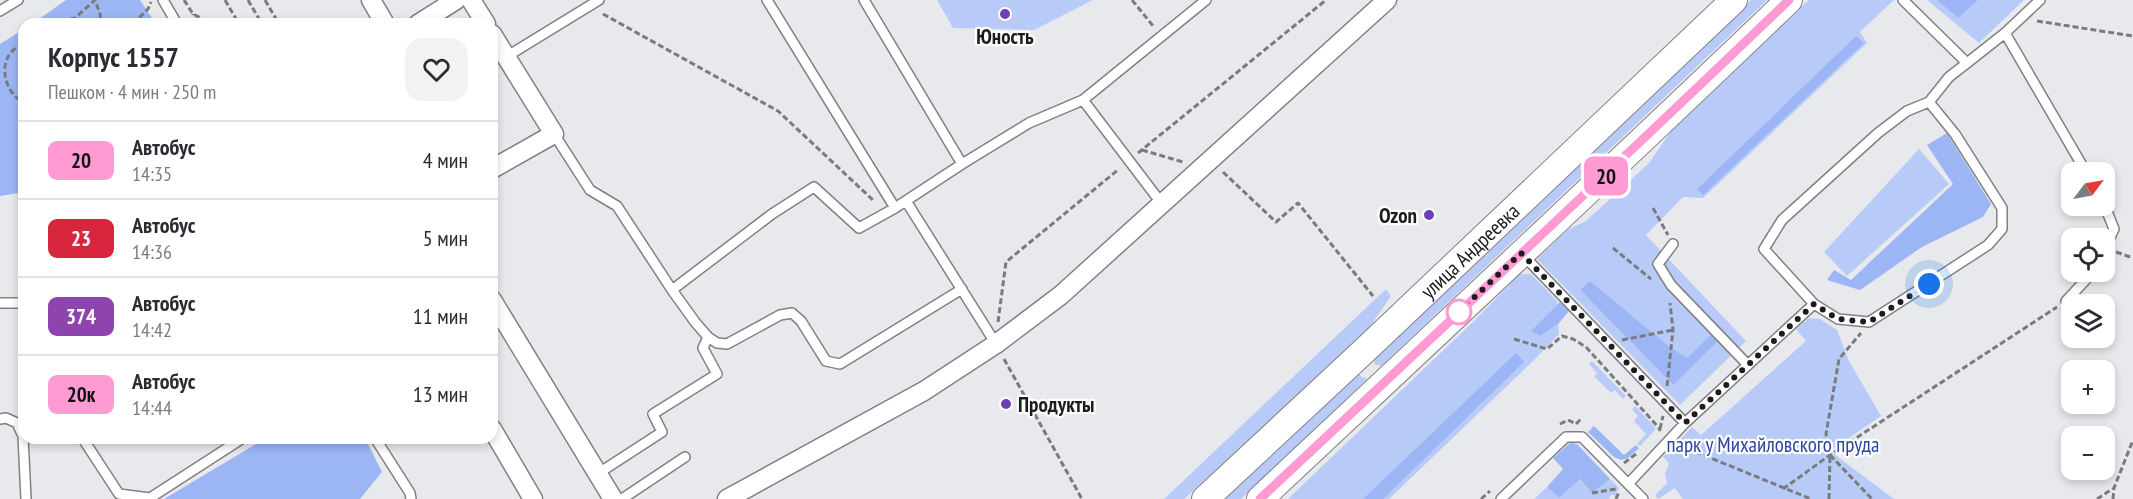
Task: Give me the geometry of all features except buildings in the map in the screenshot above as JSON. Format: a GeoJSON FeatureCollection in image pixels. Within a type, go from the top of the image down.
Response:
{"type":"FeatureCollection","features":[{"type":"Feature","properties":{"kind":"main road","name":"улица Андреевка"},"geometry":{"type":"LineString","coordinates":[[1205,499],[1734,0]]}},
{"type":"Feature","properties":{"kind":"main road","name":"улица Андреевка"},"geometry":{"type":"LineString","coordinates":[[1260,499],[1589,192],[1790,0]]}},
{"type":"Feature","properties":{"kind":"main road"},"geometry":{"type":"LineString","coordinates":[[1364,351],[1363,360],[1366,369],[1372,375],[1389,378]]}},
{"type":"Feature","properties":{"kind":"street"},"geometry":{"type":"LineString","coordinates":[[371,0],[382,18]]}},
{"type":"Feature","properties":{"kind":"street"},"geometry":{"type":"LineString","coordinates":[[428,18],[456,0]]}},
{"type":"Feature","properties":{"kind":"street"},"geometry":{"type":"LineString","coordinates":[[471,0],[482,18]]}},
{"type":"Feature","properties":{"kind":"street"},"geometry":{"type":"LineString","coordinates":[[727,499],[924,391],[996,344],[1061,295],[1387,0]]}},
{"type":"Feature","properties":{"kind":"street"},"geometry":{"type":"LineString","coordinates":[[498,44],[554,134],[498,166]]}},
{"type":"Feature","properties":{"kind":"street"},"geometry":{"type":"LineString","coordinates":[[498,310],[614,499]]}},
{"type":"Feature","properties":{"kind":"street"},"geometry":{"type":"LineString","coordinates":[[498,439],[533,499]]}},
{"type":"Feature","properties":{"kind":"lane"},"geometry":{"type":"LineString","coordinates":[[0,11],[18,0]]}},
{"type":"Feature","properties":{"kind":"lane"},"geometry":{"type":"LineString","coordinates":[[163,0],[174,18]]}},
{"type":"Feature","properties":{"kind":"lane"},"geometry":{"type":"LineString","coordinates":[[506,57],[599,0]]}},
{"type":"Feature","properties":{"kind":"lane"},"geometry":{"type":"LineString","coordinates":[[767,0],[895,208]]}},
{"type":"Feature","properties":{"kind":"lane"},"geometry":{"type":"LineString","coordinates":[[864,0],[962,164]]}},
{"type":"Feature","properties":{"kind":"lane"},"geometry":{"type":"LineString","coordinates":[[672,290],[772,214],[814,187],[860,228],[1029,123],[1083,100],[1206,0]]}},
{"type":"Feature","properties":{"kind":"lane"},"geometry":{"type":"LineString","coordinates":[[1903,0],[1966,63]]}},
{"type":"Feature","properties":{"kind":"lane"},"geometry":{"type":"LineString","coordinates":[[1929,102],[1955,134],[2002,208],[2002,229],[1988,245],[1869,322],[1838,319],[1814,304],[1764,249],[1782,220],[1878,133],[1907,111],[1929,102],[1949,77],[2005,33],[2040,0]]}},
{"type":"Feature","properties":{"kind":"lane"},"geometry":{"type":"LineString","coordinates":[[2005,33],[2080,162]]}},
{"type":"Feature","properties":{"kind":"lane"},"geometry":{"type":"LineString","coordinates":[[1083,100],[1162,204]]}},
{"type":"Feature","properties":{"kind":"lane"},"geometry":{"type":"LineString","coordinates":[[554,134],[590,190],[617,206],[694,322],[717,343],[727,344],[780,315],[792,313],[801,321],[826,361],[840,364],[962,289]]}},
{"type":"Feature","properties":{"kind":"lane"},"geometry":{"type":"LineString","coordinates":[[906,201],[996,344]]}},
{"type":"Feature","properties":{"kind":"lane"},"geometry":{"type":"LineString","coordinates":[[1673,244],[1658,264],[1671,285],[1748,365]]}},
{"type":"Feature","properties":{"kind":"lane"},"geometry":{"type":"LineString","coordinates":[[1521,253],[1685,423]]}},
{"type":"Feature","properties":{"kind":"lane"},"geometry":{"type":"LineString","coordinates":[[2073,294],[2084,282]]}},
{"type":"Feature","properties":{"kind":"lane"},"geometry":{"type":"LineString","coordinates":[[0,303],[18,303]]}},
{"type":"Feature","properties":{"kind":"lane"},"geometry":{"type":"LineString","coordinates":[[1625,486],[1685,423],[1814,304]]}},
{"type":"Feature","properties":{"kind":"lane"},"geometry":{"type":"LineString","coordinates":[[598,476],[605,469],[662,432],[653,414],[717,374],[703,348],[708,337]]}},
{"type":"Feature","properties":{"kind":"lane"},"geometry":{"type":"LineString","coordinates":[[0,418],[6,418],[18,425]]}},
{"type":"Feature","properties":{"kind":"lane"},"geometry":{"type":"LineString","coordinates":[[1501,499],[1566,437],[1582,437],[1625,486],[1643,499]]}},
{"type":"Feature","properties":{"kind":"lane"},"geometry":{"type":"LineString","coordinates":[[23,444],[26,499]]}},
{"type":"Feature","properties":{"kind":"lane"},"geometry":{"type":"LineString","coordinates":[[86,444],[119,494],[150,498],[234,444]]}},
{"type":"Feature","properties":{"kind":"lane"},"geometry":{"type":"LineString","coordinates":[[379,444],[410,493],[411,499]]}},
{"type":"Feature","properties":{"kind":"lane"},"geometry":{"type":"LineString","coordinates":[[622,499],[685,457]]}},
{"type":"Feature","properties":{"kind":"path"},"geometry":{"type":"LineString","coordinates":[[75,18],[95,0],[100,18]]}},
{"type":"Feature","properties":{"kind":"path"},"geometry":{"type":"LineString","coordinates":[[139,18],[148,9],[151,0]]}},
{"type":"Feature","properties":{"kind":"path"},"geometry":{"type":"LineString","coordinates":[[184,0],[193,14],[201,18]]}},
{"type":"Feature","properties":{"kind":"path"},"geometry":{"type":"LineString","coordinates":[[225,0],[236,18]]}},
{"type":"Feature","properties":{"kind":"path"},"geometry":{"type":"LineString","coordinates":[[248,0],[258,18]]}},
{"type":"Feature","properties":{"kind":"path"},"geometry":{"type":"LineString","coordinates":[[265,0],[276,18]]}},
{"type":"Feature","properties":{"kind":"path"},"geometry":{"type":"LineString","coordinates":[[1132,0],[1161,36]]}},
{"type":"Feature","properties":{"kind":"path"},"geometry":{"type":"LineString","coordinates":[[1082,499],[996,344],[1006,262],[1326,0]]}},
{"type":"Feature","properties":{"kind":"path"},"geometry":{"type":"LineString","coordinates":[[589,6],[778,111],[880,207],[895,208]]}},
{"type":"Feature","properties":{"kind":"path"},"geometry":{"type":"LineString","coordinates":[[193,14],[193,18]]}},
{"type":"Feature","properties":{"kind":"path"},"geometry":{"type":"LineString","coordinates":[[2020,18],[2133,36]]}},
{"type":"Feature","properties":{"kind":"path"},"geometry":{"type":"LineString","coordinates":[[18,48],[7,56],[5,65],[6,77],[11,90],[18,98]]}},
{"type":"Feature","properties":{"kind":"path"},"geometry":{"type":"LineString","coordinates":[[1142,150],[1203,168],[1220,168],[1276,222],[1298,203],[1373,296]]}},
{"type":"Feature","properties":{"kind":"path"},"geometry":{"type":"LineString","coordinates":[[1653,208],[1673,244]]}},
{"type":"Feature","properties":{"kind":"path"},"geometry":{"type":"LineString","coordinates":[[1613,248],[1654,282]]}},
{"type":"Feature","properties":{"kind":"path"},"geometry":{"type":"LineString","coordinates":[[2115,252],[2133,258]]}},
{"type":"Feature","properties":{"kind":"path"},"geometry":{"type":"LineString","coordinates":[[1671,285],[1673,330],[1666,402],[1660,429],[1656,435],[1670,438],[1680,446],[1811,499]]}},
{"type":"Feature","properties":{"kind":"path"},"geometry":{"type":"LineString","coordinates":[[1783,489],[1830,455],[2061,304]]}},
{"type":"Feature","properties":{"kind":"path"},"geometry":{"type":"LineString","coordinates":[[1829,499],[1830,455],[1826,434],[1839,359],[1869,322]]}},
{"type":"Feature","properties":{"kind":"path"},"geometry":{"type":"LineString","coordinates":[[1586,347],[1673,330]]}},
{"type":"Feature","properties":{"kind":"path"},"geometry":{"type":"LineString","coordinates":[[1514,339],[1547,350],[1562,336],[1574,339],[1586,347],[1660,429]]}},
{"type":"Feature","properties":{"kind":"path"},"geometry":{"type":"LineString","coordinates":[[1576,424],[1581,419]]}},
{"type":"Feature","properties":{"kind":"path"},"geometry":{"type":"LineString","coordinates":[[1558,425],[1568,420],[1584,431]]}},
{"type":"Feature","properties":{"kind":"path"},"geometry":{"type":"LineString","coordinates":[[2113,499],[2114,488],[2133,440]]}},
{"type":"Feature","properties":{"kind":"path"},"geometry":{"type":"LineString","coordinates":[[1622,464],[1639,451]]}},
{"type":"Feature","properties":{"kind":"path"},"geometry":{"type":"LineString","coordinates":[[1830,455],[1872,499]]}},
{"type":"Feature","properties":{"kind":"path"},"geometry":{"type":"LineString","coordinates":[[1592,493],[1625,486]]}},
{"type":"Feature","properties":{"kind":"path"},"geometry":{"type":"LineString","coordinates":[[2097,499],[2114,488]]}},
{"type":"Feature","properties":{"kind":"path"},"geometry":{"type":"LineString","coordinates":[[1481,499],[1490,491]]}},
{"type":"Feature","properties":{"kind":"green space","name":"Юность"},"geometry":{"type":"Polygon","coordinates":[[[937,0],[1093,0],[1034,30],[953,28],[937,0]]]}},
{"type":"Feature","properties":{"kind":"green space"},"geometry":{"type":"Polygon","coordinates":[[[1751,0],[1767,0],[1381,366],[1375,364],[1374,360],[1751,0]]]}},
{"type":"Feature","properties":{"kind":"green space"},"geometry":{"type":"Polygon","coordinates":[[[1809,0],[1894,0],[1860,32],[1867,43],[1703,198],[1683,197],[1646,235],[1746,341],[1680,405],[1537,259],[1567,230],[1586,221],[1649,163],[1674,127],[1809,0]],[[1856,37],[1697,189],[1841,65],[1863,43],[1856,37]],[[1580,290],[1672,384],[1687,358],[1580,290]]]}},
{"type":"Feature","properties":{"kind":"green space"},"geometry":{"type":"Polygon","coordinates":[[[1927,0],[2024,0],[1979,43],[1927,0]]]}},
{"type":"Feature","properties":{"kind":"green space"},"geometry":{"type":"Polygon","coordinates":[[[1919,149],[1949,184],[1847,276],[1824,252],[1919,149]]]}},
{"type":"Feature","properties":{"kind":"green space"},"geometry":{"type":"Polygon","coordinates":[[[1520,274],[1531,274],[1557,301],[1559,334],[1534,360],[1389,499],[1288,499],[1474,321],[1520,274]]]}},
{"type":"Feature","properties":{"kind":"green space"},"geometry":{"type":"Polygon","coordinates":[[[1386,289],[1391,296],[1367,331],[1184,499],[1164,499],[1386,289]]]}},
{"type":"Feature","properties":{"kind":"green space","name":"парк у Михайловского пруда"},"geometry":{"type":"Polygon","coordinates":[[[1809,318],[1820,319],[1837,330],[1849,361],[1881,416],[1830,451],[1894,499],[1683,499],[1675,488],[1658,499],[1655,495],[1667,483],[1665,474],[1669,463],[1663,457],[1692,427],[1701,435],[1806,341],[1796,329],[1809,318]]]}},
{"type":"Feature","properties":{"kind":"green space"},"geometry":{"type":"Polygon","coordinates":[[[1592,361],[1626,396],[1623,399],[1615,390],[1611,393],[1594,376],[1597,373],[1589,364],[1592,361]]]}},
{"type":"Feature","properties":{"kind":"green space"},"geometry":{"type":"Polygon","coordinates":[[[1359,372],[1361,377],[1367,379],[1241,499],[1224,499],[1359,372]]]}},
{"type":"Feature","properties":{"kind":"green space"},"geometry":{"type":"Polygon","coordinates":[[[1635,406],[1655,427],[1655,430],[1640,446],[1637,444],[1646,434],[1634,421],[1638,416],[1632,409],[1635,406]]]}},
{"type":"Feature","properties":{"kind":"green space"},"geometry":{"type":"Polygon","coordinates":[[[1580,479],[1592,493],[1610,479],[1619,488],[1614,499],[1614,495],[1611,495],[1609,499],[1534,499],[1547,487],[1559,498],[1580,479]]]}},
{"type":"Feature","properties":{"kind":"shaded area"},"geometry":{"type":"Polygon","coordinates":[[[66,0],[140,0],[152,18],[40,18],[66,0]]]}},
{"type":"Feature","properties":{"kind":"shaded area"},"geometry":{"type":"Polygon","coordinates":[[[1937,0],[1978,0],[1958,18],[1937,0]]]}},
{"type":"Feature","properties":{"kind":"shaded area"},"geometry":{"type":"Polygon","coordinates":[[[18,33],[18,193],[0,196],[0,44],[18,33]]]}},
{"type":"Feature","properties":{"kind":"shaded area"},"geometry":{"type":"Polygon","coordinates":[[[1856,36],[1864,43],[1703,195],[1697,189],[1856,36]]]}},
{"type":"Feature","properties":{"kind":"shaded area"},"geometry":{"type":"Polygon","coordinates":[[[1947,133],[1991,204],[1983,217],[1922,247],[1860,290],[1827,280],[1834,270],[1851,280],[1953,184],[1927,145],[1947,133]]]}},
{"type":"Feature","properties":{"kind":"shaded area"},"geometry":{"type":"Polygon","coordinates":[[[1590,281],[1667,345],[1687,358],[1711,335],[1722,337],[1673,385],[1580,290],[1590,281]]]}},
{"type":"Feature","properties":{"kind":"shaded area"},"geometry":{"type":"Polygon","coordinates":[[[1560,302],[1569,311],[1559,323],[1540,336],[1531,331],[1560,302]]]}},
{"type":"Feature","properties":{"kind":"shaded area"},"geometry":{"type":"Polygon","coordinates":[[[1516,353],[1524,362],[1383,499],[1363,499],[1516,353]]]}},
{"type":"Feature","properties":{"kind":"shaded area"},"geometry":{"type":"Polygon","coordinates":[[[1594,426],[1624,455],[1636,445],[1639,448],[1628,458],[1621,460],[1614,457],[1588,432],[1594,426]]]}},
{"type":"Feature","properties":{"kind":"shaded area"},"geometry":{"type":"Polygon","coordinates":[[[1570,443],[1577,444],[1610,479],[1592,493],[1580,479],[1559,498],[1547,487],[1563,469],[1553,458],[1570,443]]]}},
{"type":"Feature","properties":{"kind":"shaded area"},"geometry":{"type":"Polygon","coordinates":[[[256,444],[368,444],[382,472],[360,499],[164,499],[256,444]]]}},
{"type":"Feature","properties":{"kind":"bus line","name":"20"},"geometry":{"type":"LineString","coordinates":[[1260,499],[1521,253],[1581,200],[1789,0]]}},
{"type":"Feature","properties":{"kind":"place","name":"Юность"},"geometry":{"type":"Point","coordinates":[1005,14]}},
{"type":"Feature","properties":{"kind":"place","name":"Ozon"},"geometry":{"type":"Point","coordinates":[1429,215]}},
{"type":"Feature","properties":{"kind":"place","name":"Продукты"},"geometry":{"type":"Point","coordinates":[1006,404]}},
{"type":"Feature","properties":{"kind":"route"},"geometry":{"type":"LineString","coordinates":[[1459,312],[1521,253],[1685,423],[1814,304],[1838,319],[1869,322],[1929,284]]}}]}
